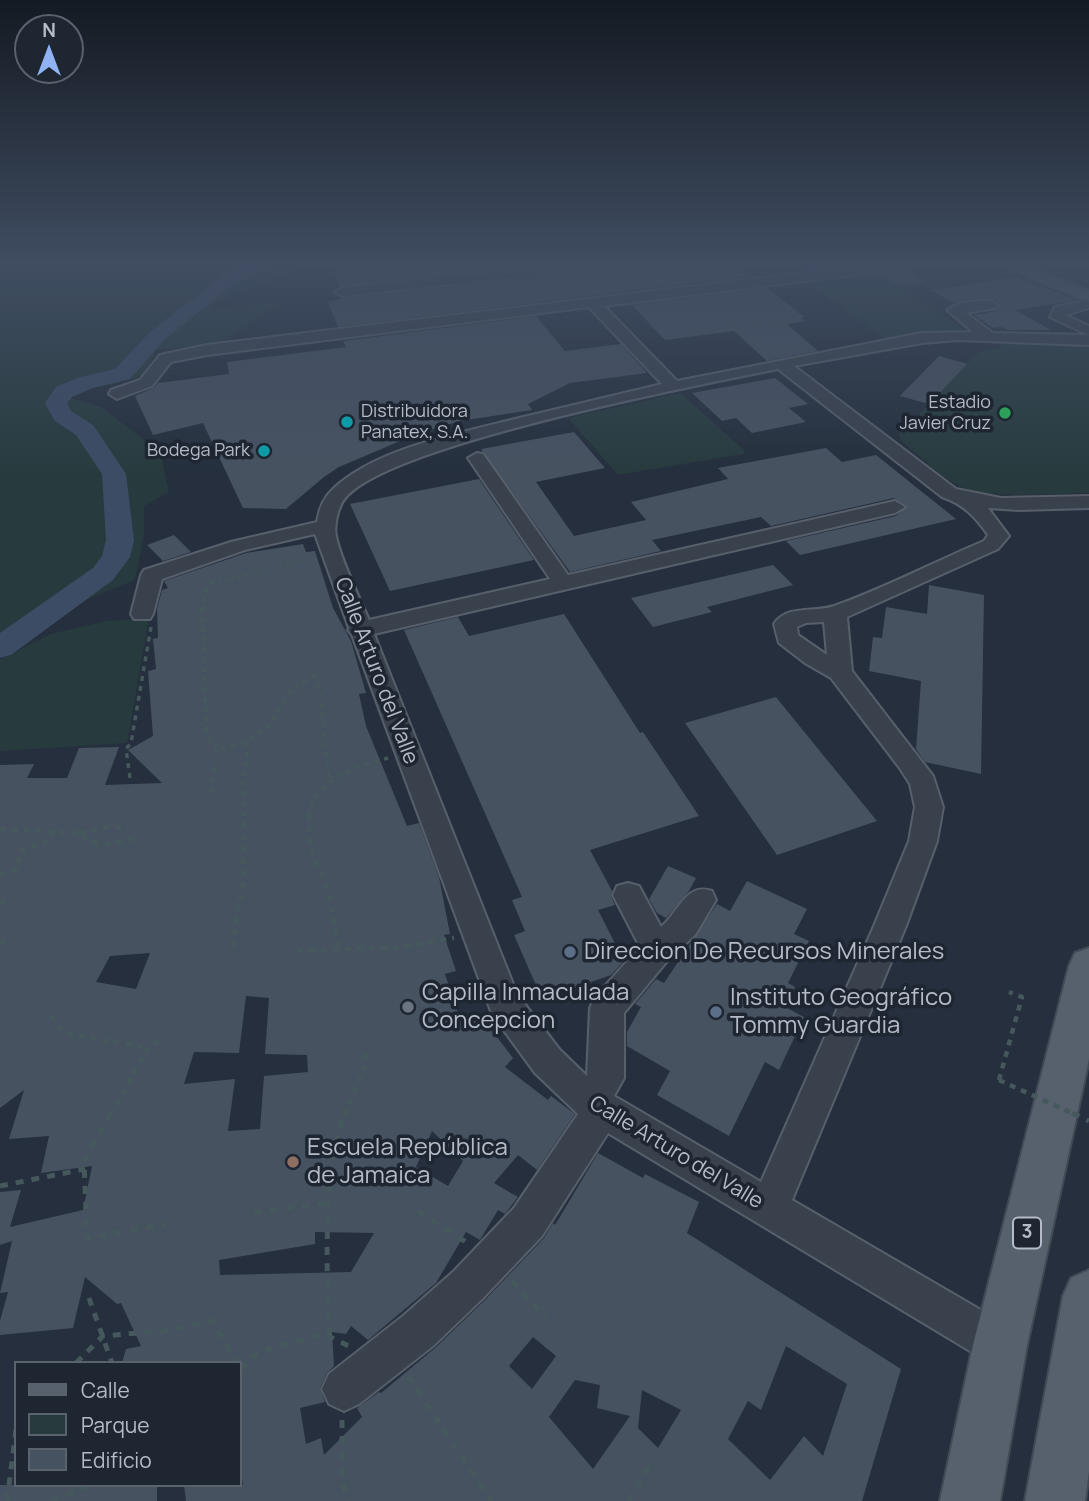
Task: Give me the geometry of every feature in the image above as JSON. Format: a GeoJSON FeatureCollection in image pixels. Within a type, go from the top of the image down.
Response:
{"type":"FeatureCollection","features":[{"type":"Feature","properties":{"kind":"main road","name":"3"},"geometry":{"type":"LineString","coordinates":[[970,1501],[1000,1345],[1089,966]]}},
{"type":"Feature","properties":{"kind":"main road"},"geometry":{"type":"LineString","coordinates":[[1055,1501],[1089,1296]]}},
{"type":"Feature","properties":{"kind":"street"},"geometry":{"type":"LineString","coordinates":[[117,394],[146,383],[166,358],[227,357],[365,334]]}},
{"type":"Feature","properties":{"kind":"street"},"geometry":{"type":"LineString","coordinates":[[211,357],[270,336],[309,342],[390,334]]}},
{"type":"Feature","properties":{"kind":"street"},"geometry":{"type":"LineString","coordinates":[[623,334],[673,386]]}},
{"type":"Feature","properties":{"kind":"street"},"geometry":{"type":"LineString","coordinates":[[985,334],[989,337]]}},
{"type":"Feature","properties":{"kind":"street"},"geometry":{"type":"LineString","coordinates":[[142,614],[152,575],[189,559],[326,526],[331,502],[339,492],[359,478],[392,462],[470,436],[775,361],[922,338],[1089,340]]}},
{"type":"Feature","properties":{"kind":"street"},"geometry":{"type":"LineString","coordinates":[[775,361],[949,493],[967,500],[1027,504],[1089,502]]}},
{"type":"Feature","properties":{"kind":"street"},"geometry":{"type":"LineString","coordinates":[[477,458],[563,583]]}},
{"type":"Feature","properties":{"kind":"street"},"geometry":{"type":"LineString","coordinates":[[769,1208],[890,926],[923,841],[929,807],[923,783],[908,760],[840,673],[813,658],[787,638],[785,624],[802,616],[835,614],[991,545],[999,536],[986,517],[967,500]]}},
{"type":"Feature","properties":{"kind":"street"},"geometry":{"type":"LineString","coordinates":[[359,630],[895,507]]}},
{"type":"Feature","properties":{"kind":"street","name":"Calle Arturo del Valle"},"geometry":{"type":"LineString","coordinates":[[326,526],[325,535],[359,630],[504,1003],[544,1062],[596,1105],[1000,1345]]}},
{"type":"Feature","properties":{"kind":"street"},"geometry":{"type":"LineString","coordinates":[[835,614],[840,673]]}},
{"type":"Feature","properties":{"kind":"street"},"geometry":{"type":"LineString","coordinates":[[628,895],[657,950]]}},
{"type":"Feature","properties":{"kind":"street"},"geometry":{"type":"LineString","coordinates":[[344,1389],[448,1304],[528,1222],[596,1105],[606,1078],[607,1008],[657,950],[684,926],[701,900]]}},
{"type":"Feature","properties":{"kind":"path"},"geometry":{"type":"LineString","coordinates":[[668,338],[698,334]]}},
{"type":"Feature","properties":{"kind":"path"},"geometry":{"type":"LineString","coordinates":[[742,334],[775,361]]}},
{"type":"Feature","properties":{"kind":"path"},"geometry":{"type":"LineString","coordinates":[[211,792],[217,750],[207,736],[201,618],[205,588],[220,581],[321,557]]}},
{"type":"Feature","properties":{"kind":"path"},"geometry":{"type":"LineString","coordinates":[[130,778],[126,749],[131,743],[153,616],[142,614]]}},
{"type":"Feature","properties":{"kind":"path"},"geometry":{"type":"LineString","coordinates":[[217,750],[246,741],[265,730],[294,687],[314,676],[320,692],[329,781]]}},
{"type":"Feature","properties":{"kind":"path"},"geometry":{"type":"LineString","coordinates":[[232,947],[243,883],[245,833],[242,777],[247,760],[246,741]]}},
{"type":"Feature","properties":{"kind":"path"},"geometry":{"type":"LineString","coordinates":[[339,950],[328,886],[310,849],[308,808],[329,781],[346,769],[407,753]]}},
{"type":"Feature","properties":{"kind":"path"},"geometry":{"type":"LineString","coordinates":[[0,829],[55,830],[80,834],[106,827],[128,827]]}},
{"type":"Feature","properties":{"kind":"path"},"geometry":{"type":"LineString","coordinates":[[0,874],[17,870],[20,852],[49,840],[55,830]]}},
{"type":"Feature","properties":{"kind":"path"},"geometry":{"type":"LineString","coordinates":[[80,834],[86,841],[100,845],[133,839]]}},
{"type":"Feature","properties":{"kind":"path"},"geometry":{"type":"LineString","coordinates":[[0,902],[10,900]]}},
{"type":"Feature","properties":{"kind":"path"},"geometry":{"type":"LineString","coordinates":[[297,950],[339,950],[438,942],[477,931]]}},
{"type":"Feature","properties":{"kind":"path"},"geometry":{"type":"LineString","coordinates":[[0,942],[11,942]]}},
{"type":"Feature","properties":{"kind":"path"},"geometry":{"type":"LineString","coordinates":[[1009,992],[1022,997],[999,1080],[1089,1121]]}},
{"type":"Feature","properties":{"kind":"path"},"geometry":{"type":"LineString","coordinates":[[51,1016],[64,1032],[148,1048]]}},
{"type":"Feature","properties":{"kind":"path"},"geometry":{"type":"LineString","coordinates":[[159,1041],[148,1048],[97,1135],[85,1161],[87,1238],[165,1224]]}},
{"type":"Feature","properties":{"kind":"path"},"geometry":{"type":"LineString","coordinates":[[329,1335],[327,1249],[340,1126],[359,1080],[366,1053]]}},
{"type":"Feature","properties":{"kind":"path"},"geometry":{"type":"LineString","coordinates":[[0,1186],[85,1170]]}},
{"type":"Feature","properties":{"kind":"path"},"geometry":{"type":"LineString","coordinates":[[254,1212],[331,1203]]}},
{"type":"Feature","properties":{"kind":"path"},"geometry":{"type":"LineString","coordinates":[[418,1211],[492,1260],[546,1318]]}},
{"type":"Feature","properties":{"kind":"path"},"geometry":{"type":"LineString","coordinates":[[89,1298],[111,1361]]}},
{"type":"Feature","properties":{"kind":"path"},"geometry":{"type":"LineString","coordinates":[[78,1361],[103,1336],[163,1331],[213,1321],[235,1361]]}},
{"type":"Feature","properties":{"kind":"path"},"geometry":{"type":"LineString","coordinates":[[242,1367],[258,1352],[324,1334],[384,1357],[410,1380],[491,1501]]}},
{"type":"Feature","properties":{"kind":"path"},"geometry":{"type":"LineString","coordinates":[[344,1389],[342,1480],[348,1501]]}},
{"type":"Feature","properties":{"kind":"path"},"geometry":{"type":"LineString","coordinates":[[7,1501],[14,1445]]}},
{"type":"Feature","properties":{"kind":"path"},"geometry":{"type":"LineString","coordinates":[[629,1501],[649,1467]]}},
{"type":"Feature","properties":{"kind":"path"},"geometry":{"type":"LineString","coordinates":[[51,1501],[88,1487]]}},
{"type":"Feature","properties":{"kind":"green space"},"geometry":{"type":"Polygon","coordinates":[[[0,334],[232,334],[215,345],[156,350],[144,375],[133,379],[51,396],[67,397],[101,407],[160,452],[169,492],[144,506],[144,535],[135,580],[78,603],[0,655],[0,334]]]}},
{"type":"Feature","properties":{"kind":"green space"},"geometry":{"type":"Polygon","coordinates":[[[879,334],[944,334],[886,339],[879,334]]]}},
{"type":"Feature","properties":{"kind":"green space","name":"Estadio Javier Cruz"},"geometry":{"type":"Polygon","coordinates":[[[999,343],[1089,346],[1089,493],[1006,495],[975,491],[946,478],[902,442],[899,432],[904,422],[910,423],[929,404],[900,396],[939,356],[967,363],[981,351],[1000,348],[999,343]]]}},
{"type":"Feature","properties":{"kind":"green space"},"geometry":{"type":"Polygon","coordinates":[[[680,393],[745,451],[743,454],[618,475],[568,418],[680,393]]]}},
{"type":"Feature","properties":{"kind":"green space"},"geometry":{"type":"Polygon","coordinates":[[[149,618],[127,743],[0,751],[0,660],[50,634],[106,621],[149,618]]]}},
{"type":"Feature","properties":{"kind":"building"},"geometry":{"type":"Polygon","coordinates":[[[397,334],[551,334],[565,351],[621,344],[647,373],[570,383],[528,404],[532,410],[460,421],[419,433],[339,467],[286,509],[243,508],[203,423],[153,435],[135,396],[158,383],[229,374],[227,362],[346,347],[343,341],[397,334]]]}},
{"type":"Feature","properties":{"kind":"building"},"geometry":{"type":"Polygon","coordinates":[[[659,334],[711,334],[665,340],[659,334]]]}},
{"type":"Feature","properties":{"kind":"building"},"geometry":{"type":"Polygon","coordinates":[[[737,334],[799,334],[818,351],[767,361],[737,334]]]}},
{"type":"Feature","properties":{"kind":"building"},"geometry":{"type":"Polygon","coordinates":[[[939,356],[967,364],[929,404],[900,396],[939,356]]]}},
{"type":"Feature","properties":{"kind":"building"},"geometry":{"type":"Polygon","coordinates":[[[775,378],[808,404],[789,408],[806,422],[752,433],[736,418],[722,421],[692,393],[775,378]]]}},
{"type":"Feature","properties":{"kind":"building"},"geometry":{"type":"Polygon","coordinates":[[[574,432],[605,468],[536,482],[574,536],[646,520],[631,502],[728,479],[718,468],[826,448],[842,462],[876,455],[956,519],[800,555],[786,541],[896,516],[907,506],[894,498],[771,526],[761,517],[652,540],[661,551],[570,572],[481,449],[574,432]]]}},
{"type":"Feature","properties":{"kind":"building"},"geometry":{"type":"Polygon","coordinates":[[[479,479],[534,560],[390,591],[350,504],[479,479]]]}},
{"type":"Feature","properties":{"kind":"building"},"geometry":{"type":"Polygon","coordinates":[[[174,535],[191,552],[163,561],[147,545],[174,535]]]}},
{"type":"Feature","properties":{"kind":"building"},"geometry":{"type":"Polygon","coordinates":[[[303,544],[306,552],[315,551],[333,608],[351,641],[366,693],[359,694],[366,726],[407,826],[419,823],[439,877],[450,934],[444,935],[456,971],[445,974],[462,1025],[483,1019],[513,1058],[505,1067],[548,1100],[551,1096],[575,1114],[537,1170],[518,1155],[494,1183],[518,1197],[505,1214],[498,1210],[480,1240],[466,1232],[436,1283],[368,1340],[351,1326],[346,1334],[332,1332],[334,1366],[327,1373],[320,1388],[325,1402],[300,1408],[306,1444],[321,1438],[324,1455],[362,1417],[357,1408],[381,1393],[435,1348],[484,1301],[544,1238],[553,1223],[555,1225],[598,1153],[643,1178],[645,1174],[699,1202],[687,1233],[901,1369],[862,1501],[186,1501],[184,1487],[243,1485],[242,1361],[123,1361],[126,1349],[141,1346],[121,1303],[117,1304],[85,1277],[73,1328],[0,1335],[0,1321],[8,1292],[0,1293],[12,1241],[0,1245],[0,1192],[21,1190],[10,1227],[83,1210],[92,1166],[41,1173],[49,1136],[9,1139],[24,1090],[0,1108],[0,765],[34,764],[27,778],[67,778],[79,748],[119,747],[105,785],[162,783],[128,750],[153,736],[148,671],[156,669],[153,639],[158,638],[157,609],[162,590],[168,588],[164,581],[246,553],[303,544]],[[150,953],[110,956],[96,982],[136,989],[150,953]],[[246,996],[239,1053],[194,1052],[184,1084],[235,1079],[228,1131],[260,1129],[264,1076],[308,1072],[307,1055],[265,1054],[269,998],[246,996]],[[432,1131],[416,1167],[448,1186],[463,1161],[432,1131]],[[315,1232],[315,1244],[219,1260],[220,1275],[351,1272],[374,1233],[315,1232]],[[533,1337],[509,1366],[532,1389],[556,1356],[533,1337]],[[786,1346],[761,1410],[748,1401],[728,1439],[770,1480],[804,1436],[823,1456],[847,1384],[786,1346]],[[575,1380],[549,1417],[593,1469],[630,1416],[597,1408],[600,1385],[575,1380]],[[642,1390],[638,1428],[658,1448],[681,1410],[642,1390]]]}},
{"type":"Feature","properties":{"kind":"building"},"geometry":{"type":"Polygon","coordinates":[[[773,565],[793,585],[707,607],[712,612],[653,627],[631,598],[773,565]]]}},
{"type":"Feature","properties":{"kind":"building"},"geometry":{"type":"Polygon","coordinates":[[[929,585],[984,595],[981,774],[925,762],[916,749],[921,681],[869,671],[873,637],[882,638],[886,607],[927,614],[929,585]]]}},
{"type":"Feature","properties":{"kind":"building"},"geometry":{"type":"Polygon","coordinates":[[[564,614],[640,733],[643,732],[699,816],[590,850],[612,891],[615,905],[598,910],[624,961],[611,975],[542,999],[514,935],[525,931],[512,900],[522,897],[404,630],[458,617],[469,636],[564,614]]]}},
{"type":"Feature","properties":{"kind":"building"},"geometry":{"type":"Polygon","coordinates":[[[776,697],[877,821],[777,855],[685,723],[776,697]]]}},
{"type":"Feature","properties":{"kind":"building"},"geometry":{"type":"Polygon","coordinates":[[[668,866],[696,878],[689,891],[666,918],[657,913],[649,899],[668,866]]]}},
{"type":"Feature","properties":{"kind":"building","name":"Instituto Geográfico Tommy Guardia"},"geometry":{"type":"Polygon","coordinates":[[[747,881],[807,909],[794,934],[809,941],[788,983],[795,987],[785,1007],[804,1017],[779,1070],[765,1062],[729,1136],[657,1095],[670,1071],[627,1046],[627,1032],[641,1007],[635,1004],[656,979],[664,983],[717,904],[730,911],[747,881]]]}},
{"type":"Feature","properties":{"kind":"building"},"geometry":{"type":"Polygon","coordinates":[[[0,1485],[157,1487],[157,1501],[0,1501],[0,1485]]]}},
{"type":"Feature","properties":{"kind":"waterway"},"geometry":{"type":"LineString","coordinates":[[0,648],[103,574],[116,557],[120,540],[114,474],[85,430],[62,415],[56,403],[64,392],[85,383],[122,374],[159,334]]}},
{"type":"Feature","properties":{"kind":"place","name":"Estadio Javier Cruz"},"geometry":{"type":"Point","coordinates":[1005,413]}},
{"type":"Feature","properties":{"kind":"place","name":"Distribuidora Panatex, S.A."},"geometry":{"type":"Point","coordinates":[347,422]}},
{"type":"Feature","properties":{"kind":"place","name":"Bodega Park"},"geometry":{"type":"Point","coordinates":[264,451]}},
{"type":"Feature","properties":{"kind":"place","name":"Direccion De Recursos Minerales"},"geometry":{"type":"Point","coordinates":[570,952]}},
{"type":"Feature","properties":{"kind":"place","name":"Capilla Inmaculada Concepcion"},"geometry":{"type":"Point","coordinates":[408,1007]}},
{"type":"Feature","properties":{"kind":"place","name":"Instituto Geográfico Tommy Guardia"},"geometry":{"type":"Point","coordinates":[716,1012]}},
{"type":"Feature","properties":{"kind":"place","name":"Escuela República de Jamaica"},"geometry":{"type":"Point","coordinates":[293,1162]}}]}
